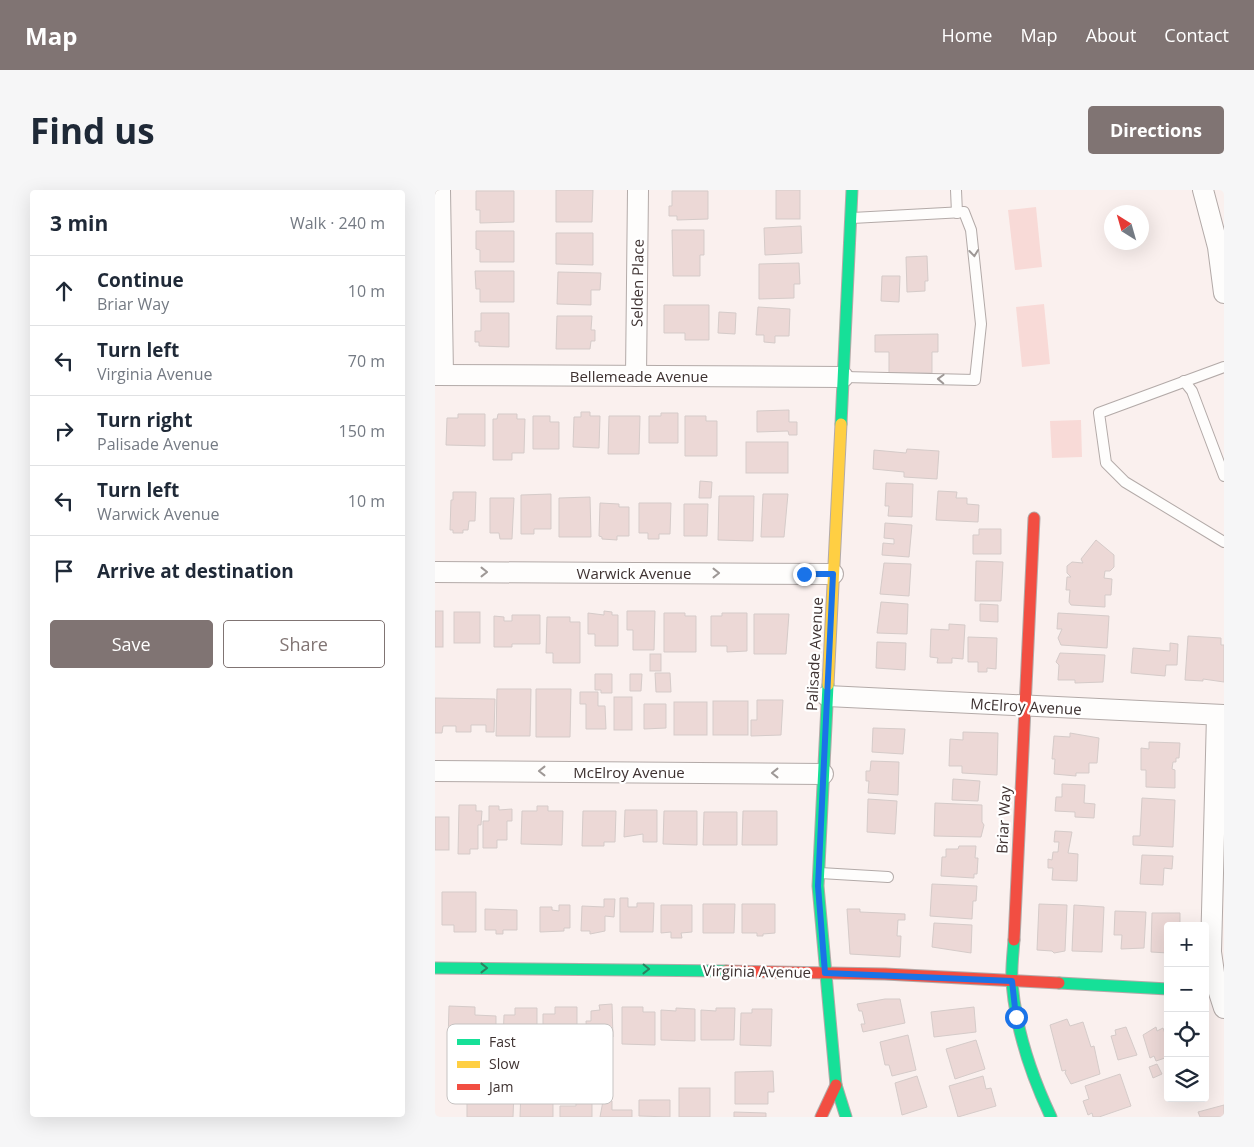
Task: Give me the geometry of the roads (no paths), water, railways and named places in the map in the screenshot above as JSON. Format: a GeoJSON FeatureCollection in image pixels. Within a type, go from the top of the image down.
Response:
{"type":"FeatureCollection","features":[{"type":"Feature","properties":{"kind":"street"},"geometry":{"type":"LineString","coordinates":[[439,375],[440,190]]}},
{"type":"Feature","properties":{"kind":"street","name":"Selden Place"},"geometry":{"type":"LineString","coordinates":[[635,376],[638,190]]}},
{"type":"Feature","properties":{"kind":"street","name":"Palisade Avenue"},"geometry":{"type":"LineString","coordinates":[[846,1117],[836,1085],[819,917],[819,873],[852,190]]}},
{"type":"Feature","properties":{"kind":"street"},"geometry":{"type":"LineString","coordinates":[[1203,190],[1218,247],[1224,292]]}},
{"type":"Feature","properties":{"kind":"street","name":"Bellemeade Avenue"},"geometry":{"type":"LineString","coordinates":[[439,375],[843,376]]}},
{"type":"Feature","properties":{"kind":"street","name":"Briar Way"},"geometry":{"type":"LineString","coordinates":[[1033,518],[1012,981],[1016,1017],[1025,1054],[1035,1085],[1051,1117]]}},
{"type":"Feature","properties":{"kind":"street","name":"Warwick Avenue"},"geometry":{"type":"LineString","coordinates":[[435,572],[833,574]]}},
{"type":"Feature","properties":{"kind":"street","name":"McElroy Avenue"},"geometry":{"type":"LineString","coordinates":[[827,696],[1221,715]]}},
{"type":"Feature","properties":{"kind":"street"},"geometry":{"type":"LineString","coordinates":[[1221,715],[1211,952],[1215,980],[1224,1008]]}},
{"type":"Feature","properties":{"kind":"street","name":"McElroy Avenue"},"geometry":{"type":"LineString","coordinates":[[435,771],[823,774]]}},
{"type":"Feature","properties":{"kind":"street","name":"Virginia Avenue"},"geometry":{"type":"LineString","coordinates":[[435,968],[594,968],[825,973],[1164,989]]}},
{"type":"Feature","properties":{"kind":"street"},"geometry":{"type":"LineString","coordinates":[[821,1117],[836,1085]]}},
{"type":"Feature","properties":{"kind":"lane"},"geometry":{"type":"LineString","coordinates":[[956,190],[957,212]]}},
{"type":"Feature","properties":{"kind":"lane"},"geometry":{"type":"LineString","coordinates":[[843,376],[975,380],[981,315],[971,230],[964,212],[851,218]]}},
{"type":"Feature","properties":{"kind":"lane"},"geometry":{"type":"LineString","coordinates":[[1224,367],[1099,413],[1106,463],[1125,482],[1224,542]]}},
{"type":"Feature","properties":{"kind":"lane"},"geometry":{"type":"LineString","coordinates":[[1185,381],[1192,392],[1224,476]]}},
{"type":"Feature","properties":{"kind":"lane"},"geometry":{"type":"LineString","coordinates":[[819,873],[888,877]]}}]}
